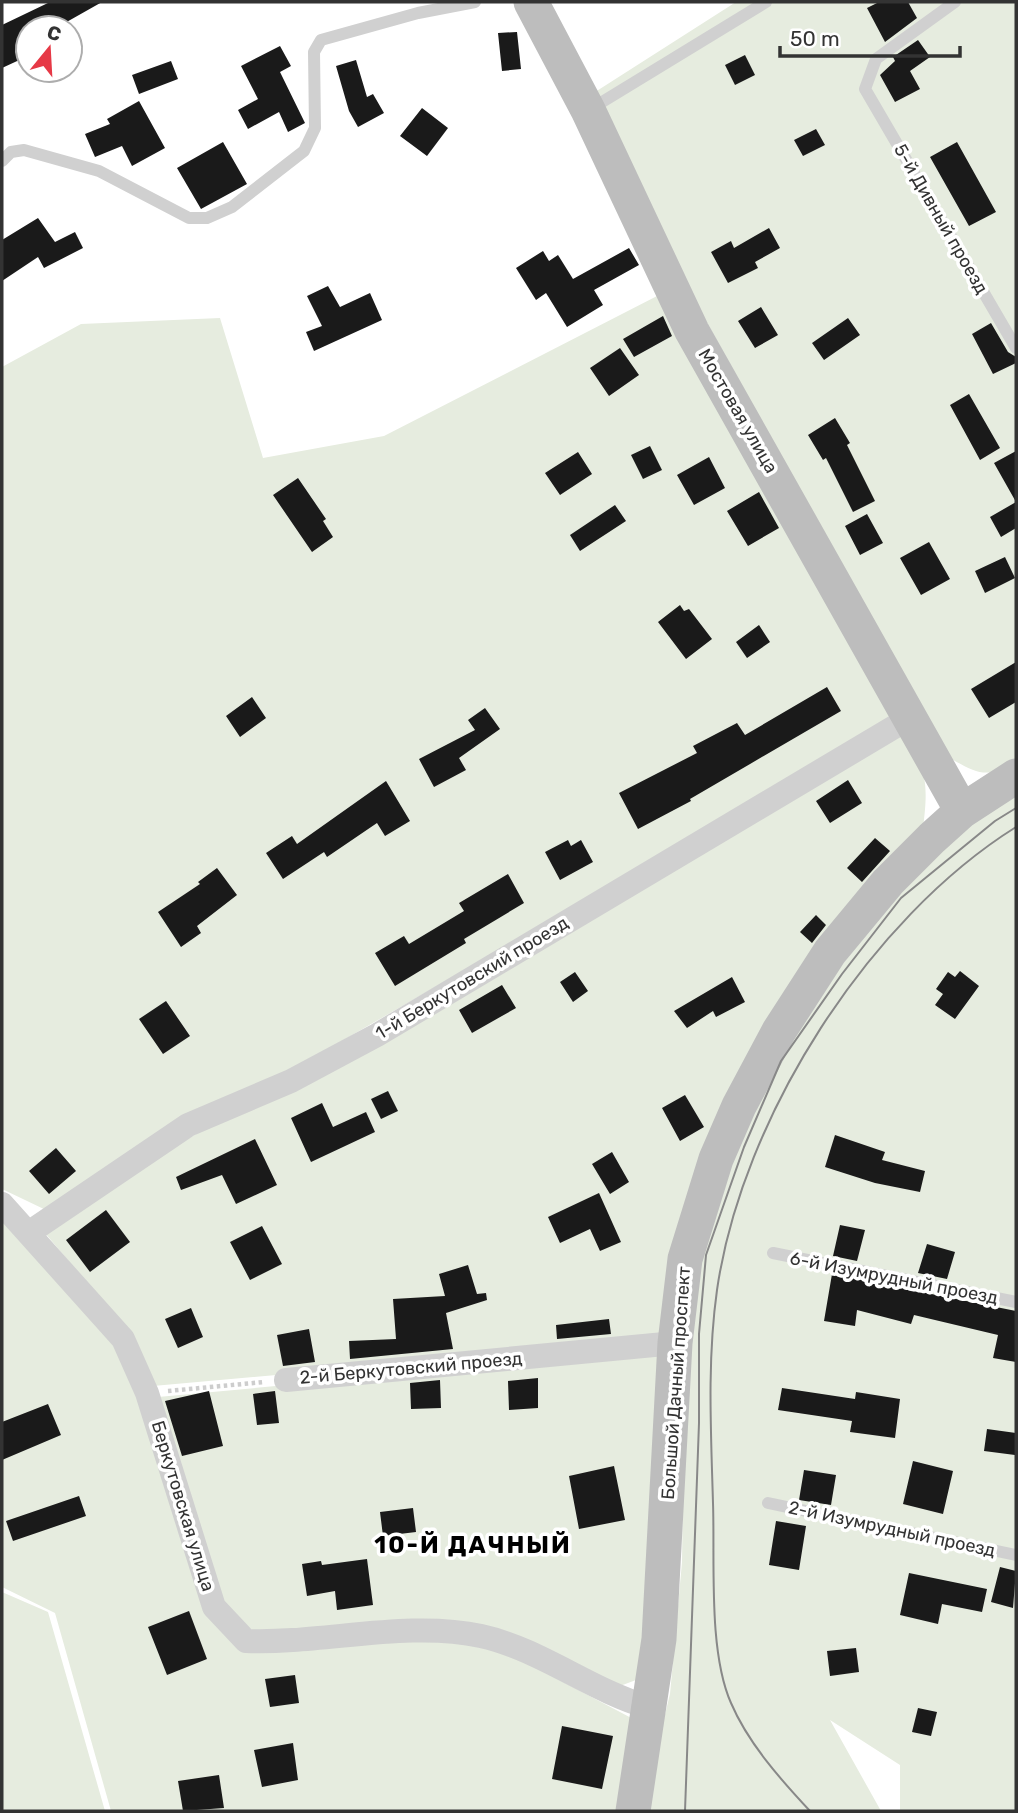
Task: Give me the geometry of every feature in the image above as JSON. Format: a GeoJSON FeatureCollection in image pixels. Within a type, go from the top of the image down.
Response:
{"type":"FeatureCollection","features":[{"type":"Feature","properties":{"kind":"main road","name":"Мостовая улица"},"geometry":{"type":"LineString","coordinates":[[531,2],[588,110],[692,331],[962,811]]}},
{"type":"Feature","properties":{"kind":"main road","name":"Большой Дачный проспект"},"geometry":{"type":"LineString","coordinates":[[633,1811],[659,1639],[665,1574],[675,1343],[685,1259],[712,1170],[739,1106],[779,1031],[830,952],[888,881],[962,811],[1016,776]]}},
{"type":"Feature","properties":{"kind":"street","name":"1-й Беркутовский проезд"},"geometry":{"type":"LineString","coordinates":[[30,1232],[188,1125],[291,1080],[377,1035],[911,717]]}},
{"type":"Feature","properties":{"kind":"street","name":"Беркутовская улица"},"geometry":{"type":"LineString","coordinates":[[2,1204],[30,1232],[123,1339],[147,1393],[214,1607],[246,1641],[282,1643],[433,1631],[482,1636],[550,1663],[617,1698],[648,1707]]}},
{"type":"Feature","properties":{"kind":"street","name":"2-й Беркутовский проезд"},"geometry":{"type":"LineString","coordinates":[[286,1380],[675,1343]]}},
{"type":"Feature","properties":{"kind":"lane"},"geometry":{"type":"LineString","coordinates":[[2,162],[11,152],[23,150],[99,171],[189,218],[208,218],[232,207],[304,151],[315,128],[314,52],[321,40],[475,2]]}},
{"type":"Feature","properties":{"kind":"lane"},"geometry":{"type":"LineString","coordinates":[[588,110],[765,2]]}},
{"type":"Feature","properties":{"kind":"lane","name":"5-й Дивный проезд"},"geometry":{"type":"LineString","coordinates":[[955,2],[876,59],[865,89],[1016,348]]}},
{"type":"Feature","properties":{"kind":"lane","name":"6-й Изумрудный проезд"},"geometry":{"type":"LineString","coordinates":[[773,1253],[1016,1302]]}},
{"type":"Feature","properties":{"kind":"lane","name":"2-й Изумрудный проезд"},"geometry":{"type":"LineString","coordinates":[[768,1503],[1016,1555]]}},
{"type":"Feature","properties":{"kind":"path","name":"2-й Беркутовский проезд"},"geometry":{"type":"LineString","coordinates":[[147,1393],[286,1380]]}},
{"type":"Feature","properties":{"kind":"shaded area"},"geometry":{"type":"Polygon","coordinates":[[[736,2],[1016,2],[1016,762],[998,771],[975,771],[950,758],[706,321],[592,94],[736,2]]]}},
{"type":"Feature","properties":{"kind":"shaded area"},"geometry":{"type":"Polygon","coordinates":[[[659,295],[893,722],[48,1211],[2,1189],[2,367],[81,324],[220,318],[263,458],[384,436],[659,295]]]}},
{"type":"Feature","properties":{"kind":"shaded area"},"geometry":{"type":"Polygon","coordinates":[[[902,728],[924,776],[926,798],[923,828],[769,1028],[666,1340],[153,1386],[131,1335],[45,1233],[106,1186],[902,728]]]}},
{"type":"Feature","properties":{"kind":"shaded area"},"geometry":{"type":"Polygon","coordinates":[[[1016,796],[1016,1811],[900,1811],[900,1765],[830,1720],[881,1811],[650,1811],[650,1776],[670,1694],[682,1562],[685,1345],[695,1260],[726,1163],[788,1036],[899,890],[970,825],[1016,796]]]}},
{"type":"Feature","properties":{"kind":"shaded area"},"geometry":{"type":"Polygon","coordinates":[[[2,1219],[117,1341],[212,1611],[246,1650],[432,1639],[478,1643],[529,1664],[637,1721],[621,1811],[111,1811],[55,1613],[2,1587],[2,1219]]]}},
{"type":"Feature","properties":{"kind":"shaded area"},"geometry":{"type":"Polygon","coordinates":[[[664,1350],[644,1677],[620,1686],[485,1628],[252,1630],[221,1604],[158,1397],[664,1350]]]}},
{"type":"Feature","properties":{"kind":"shaded area"},"geometry":{"type":"Polygon","coordinates":[[[2,1592],[48,1612],[105,1811],[2,1811],[2,1592]]]}},
{"type":"Feature","properties":{"kind":"building"},"geometry":{"type":"Polygon","coordinates":[[[50,2],[102,2],[81,14],[25,14],[50,2]]]}},
{"type":"Feature","properties":{"kind":"building"},"geometry":{"type":"Polygon","coordinates":[[[879,2],[908,2],[917,18],[885,42],[867,8],[879,2]]]}},
{"type":"Feature","properties":{"kind":"building"},"geometry":{"type":"Polygon","coordinates":[[[14,19],[14,62],[2,68],[2,25],[14,19]]]}},
{"type":"Feature","properties":{"kind":"building"},"geometry":{"type":"Polygon","coordinates":[[[517,32],[521,69],[502,71],[498,33],[517,32]]]}},
{"type":"Feature","properties":{"kind":"building"},"geometry":{"type":"Polygon","coordinates":[[[918,40],[930,57],[910,71],[920,89],[895,102],[880,75],[895,61],[893,57],[918,40]]]}},
{"type":"Feature","properties":{"kind":"building"},"geometry":{"type":"Polygon","coordinates":[[[280,46],[291,66],[280,72],[305,123],[288,132],[279,112],[248,129],[238,110],[258,99],[241,66],[280,46]]]}},
{"type":"Feature","properties":{"kind":"building"},"geometry":{"type":"Polygon","coordinates":[[[745,55],[755,75],[735,85],[725,65],[745,55]]]}},
{"type":"Feature","properties":{"kind":"building"},"geometry":{"type":"Polygon","coordinates":[[[356,60],[367,97],[373,94],[384,113],[358,127],[349,111],[336,66],[356,60]]]}},
{"type":"Feature","properties":{"kind":"building"},"geometry":{"type":"Polygon","coordinates":[[[171,61],[178,79],[139,94],[132,75],[171,61]]]}},
{"type":"Feature","properties":{"kind":"building"},"geometry":{"type":"Polygon","coordinates":[[[139,101],[165,148],[132,166],[122,146],[95,157],[85,134],[110,124],[107,119],[139,101]]]}},
{"type":"Feature","properties":{"kind":"building"},"geometry":{"type":"Polygon","coordinates":[[[422,108],[448,128],[427,156],[400,136],[422,108]]]}},
{"type":"Feature","properties":{"kind":"building"},"geometry":{"type":"Polygon","coordinates":[[[816,129],[825,145],[803,156],[794,140],[816,129]]]}},
{"type":"Feature","properties":{"kind":"building"},"geometry":{"type":"Polygon","coordinates":[[[223,142],[247,184],[201,209],[177,168],[223,142]]]}},
{"type":"Feature","properties":{"kind":"building"},"geometry":{"type":"Polygon","coordinates":[[[957,142],[996,212],[969,226],[930,157],[957,142]]]}},
{"type":"Feature","properties":{"kind":"building"},"geometry":{"type":"Polygon","coordinates":[[[38,218],[55,242],[75,232],[83,248],[44,268],[38,257],[2,281],[2,240],[38,218]]]}},
{"type":"Feature","properties":{"kind":"building"},"geometry":{"type":"Polygon","coordinates":[[[769,228],[780,248],[755,262],[758,268],[728,283],[711,252],[731,241],[734,248],[769,228]]]}},
{"type":"Feature","properties":{"kind":"building"},"geometry":{"type":"Polygon","coordinates":[[[629,248],[639,265],[594,290],[603,305],[567,327],[546,293],[536,300],[516,268],[543,251],[549,261],[558,255],[573,279],[629,248]]]}},
{"type":"Feature","properties":{"kind":"building"},"geometry":{"type":"Polygon","coordinates":[[[328,286],[340,307],[370,293],[382,320],[314,351],[306,332],[322,326],[307,296],[328,286]]]}},
{"type":"Feature","properties":{"kind":"building"},"geometry":{"type":"Polygon","coordinates":[[[761,307],[778,335],[755,348],[738,321],[761,307]]]}},
{"type":"Feature","properties":{"kind":"building"},"geometry":{"type":"Polygon","coordinates":[[[663,316],[672,336],[634,357],[623,339],[663,316]]]}},
{"type":"Feature","properties":{"kind":"building"},"geometry":{"type":"Polygon","coordinates":[[[848,318],[860,335],[824,360],[812,343],[848,318]]]}},
{"type":"Feature","properties":{"kind":"building"},"geometry":{"type":"Polygon","coordinates":[[[991,323],[1008,352],[1016,357],[1016,363],[993,374],[972,334],[991,323]]]}},
{"type":"Feature","properties":{"kind":"building"},"geometry":{"type":"Polygon","coordinates":[[[620,348],[639,375],[609,396],[590,368],[620,348]]]}},
{"type":"Feature","properties":{"kind":"building"},"geometry":{"type":"Polygon","coordinates":[[[969,394],[1000,448],[980,460],[950,405],[969,394]]]}},
{"type":"Feature","properties":{"kind":"building"},"geometry":{"type":"Polygon","coordinates":[[[835,418],[850,443],[847,445],[875,501],[853,512],[826,458],[823,460],[808,435],[835,418]]]}},
{"type":"Feature","properties":{"kind":"building"},"geometry":{"type":"Polygon","coordinates":[[[650,446],[662,470],[643,479],[631,455],[650,446]]]}},
{"type":"Feature","properties":{"kind":"building"},"geometry":{"type":"Polygon","coordinates":[[[1016,451],[1016,502],[994,463],[1016,451]]]}},
{"type":"Feature","properties":{"kind":"building"},"geometry":{"type":"Polygon","coordinates":[[[578,452],[592,474],[560,495],[545,473],[578,452]]]}},
{"type":"Feature","properties":{"kind":"building"},"geometry":{"type":"Polygon","coordinates":[[[709,457],[725,488],[694,505],[677,475],[709,457]]]}},
{"type":"Feature","properties":{"kind":"building"},"geometry":{"type":"Polygon","coordinates":[[[298,478],[326,519],[323,521],[333,537],[312,552],[273,495],[298,478]]]}},
{"type":"Feature","properties":{"kind":"building"},"geometry":{"type":"Polygon","coordinates":[[[759,492],[779,528],[748,546],[727,511],[759,492]]]}},
{"type":"Feature","properties":{"kind":"building"},"geometry":{"type":"Polygon","coordinates":[[[1016,502],[1016,528],[1001,537],[990,517],[1016,502]]]}},
{"type":"Feature","properties":{"kind":"building"},"geometry":{"type":"Polygon","coordinates":[[[615,505],[626,521],[580,551],[570,535],[615,505]]]}},
{"type":"Feature","properties":{"kind":"building"},"geometry":{"type":"Polygon","coordinates":[[[867,514],[883,543],[860,555],[845,526],[867,514]]]}},
{"type":"Feature","properties":{"kind":"building"},"geometry":{"type":"Polygon","coordinates":[[[929,542],[950,579],[921,595],[900,558],[929,542]]]}},
{"type":"Feature","properties":{"kind":"building"},"geometry":{"type":"Polygon","coordinates":[[[1005,557],[1015,578],[985,593],[975,571],[1005,557]]]}},
{"type":"Feature","properties":{"kind":"building"},"geometry":{"type":"Polygon","coordinates":[[[680,605],[684,611],[689,609],[712,639],[686,659],[658,622],[680,605]]]}},
{"type":"Feature","properties":{"kind":"building"},"geometry":{"type":"Polygon","coordinates":[[[759,625],[770,642],[747,658],[736,642],[759,625]]]}},
{"type":"Feature","properties":{"kind":"building"},"geometry":{"type":"Polygon","coordinates":[[[1016,662],[1016,702],[989,718],[971,689],[1016,662]]]}},
{"type":"Feature","properties":{"kind":"building"},"geometry":{"type":"Polygon","coordinates":[[[827,687],[841,711],[690,799],[691,801],[638,829],[619,793],[697,753],[693,746],[737,723],[745,735],[827,687]]]}},
{"type":"Feature","properties":{"kind":"building"},"geometry":{"type":"Polygon","coordinates":[[[252,697],[266,718],[240,737],[226,716],[252,697]]]}},
{"type":"Feature","properties":{"kind":"building"},"geometry":{"type":"Polygon","coordinates":[[[485,708],[500,729],[459,758],[466,770],[434,787],[419,759],[475,730],[468,720],[485,708]]]}},
{"type":"Feature","properties":{"kind":"building"},"geometry":{"type":"Polygon","coordinates":[[[848,780],[862,803],[830,823],[816,801],[848,780]]]}},
{"type":"Feature","properties":{"kind":"building"},"geometry":{"type":"Polygon","coordinates":[[[386,781],[410,821],[385,836],[377,823],[327,857],[324,852],[283,879],[266,853],[292,836],[297,844],[386,781]]]}},
{"type":"Feature","properties":{"kind":"building"},"geometry":{"type":"Polygon","coordinates":[[[875,838],[890,851],[862,882],[847,868],[875,838]]]}},
{"type":"Feature","properties":{"kind":"building"},"geometry":{"type":"Polygon","coordinates":[[[568,840],[571,846],[581,840],[593,862],[560,880],[545,852],[568,840]]]}},
{"type":"Feature","properties":{"kind":"building"},"geometry":{"type":"Polygon","coordinates":[[[217,868],[237,895],[197,926],[201,933],[181,947],[158,912],[200,884],[198,882],[217,868]]]}},
{"type":"Feature","properties":{"kind":"building"},"geometry":{"type":"Polygon","coordinates":[[[508,874],[524,903],[464,939],[466,943],[395,986],[375,953],[404,936],[409,944],[464,911],[459,903],[508,874]]]}},
{"type":"Feature","properties":{"kind":"building"},"geometry":{"type":"Polygon","coordinates":[[[816,915],[826,925],[812,943],[800,932],[816,915]]]}},
{"type":"Feature","properties":{"kind":"building"},"geometry":{"type":"Polygon","coordinates":[[[960,971],[979,986],[955,1019],[935,1005],[943,994],[936,989],[948,972],[955,977],[960,971]]]}},
{"type":"Feature","properties":{"kind":"building"},"geometry":{"type":"Polygon","coordinates":[[[575,972],[588,991],[573,1002],[560,982],[575,972]]]}},
{"type":"Feature","properties":{"kind":"building"},"geometry":{"type":"Polygon","coordinates":[[[732,977],[745,1002],[716,1017],[713,1011],[687,1028],[674,1011],[732,977]]]}},
{"type":"Feature","properties":{"kind":"building"},"geometry":{"type":"Polygon","coordinates":[[[502,985],[516,1008],[472,1033],[459,1010],[502,985]]]}},
{"type":"Feature","properties":{"kind":"building"},"geometry":{"type":"Polygon","coordinates":[[[166,1001],[190,1036],[163,1054],[139,1019],[166,1001]]]}},
{"type":"Feature","properties":{"kind":"building"},"geometry":{"type":"Polygon","coordinates":[[[388,1091],[398,1111],[381,1119],[371,1099],[388,1091]]]}},
{"type":"Feature","properties":{"kind":"building"},"geometry":{"type":"Polygon","coordinates":[[[685,1095],[704,1127],[680,1141],[662,1108],[685,1095]]]}},
{"type":"Feature","properties":{"kind":"building"},"geometry":{"type":"Polygon","coordinates":[[[322,1103],[333,1127],[366,1112],[375,1132],[311,1162],[291,1118],[322,1103]]]}},
{"type":"Feature","properties":{"kind":"building"},"geometry":{"type":"Polygon","coordinates":[[[835,1135],[885,1152],[882,1160],[925,1171],[920,1192],[875,1183],[825,1167],[835,1135]]]}},
{"type":"Feature","properties":{"kind":"building"},"geometry":{"type":"Polygon","coordinates":[[[255,1139],[277,1185],[236,1204],[222,1175],[181,1190],[176,1177],[255,1139]]]}},
{"type":"Feature","properties":{"kind":"building"},"geometry":{"type":"Polygon","coordinates":[[[56,1148],[76,1171],[49,1194],[29,1171],[56,1148]]]}},
{"type":"Feature","properties":{"kind":"building"},"geometry":{"type":"Polygon","coordinates":[[[612,1152],[629,1182],[610,1194],[592,1164],[612,1152]]]}},
{"type":"Feature","properties":{"kind":"building"},"geometry":{"type":"Polygon","coordinates":[[[599,1193],[621,1242],[600,1251],[590,1229],[560,1243],[548,1217],[599,1193]]]}},
{"type":"Feature","properties":{"kind":"building"},"geometry":{"type":"Polygon","coordinates":[[[106,1210],[130,1242],[90,1272],[66,1240],[106,1210]]]}},
{"type":"Feature","properties":{"kind":"building"},"geometry":{"type":"Polygon","coordinates":[[[840,1225],[865,1230],[857,1261],[833,1256],[840,1225]]]}},
{"type":"Feature","properties":{"kind":"building"},"geometry":{"type":"Polygon","coordinates":[[[262,1226],[282,1264],[250,1280],[230,1242],[262,1226]]]}},
{"type":"Feature","properties":{"kind":"building"},"geometry":{"type":"Polygon","coordinates":[[[927,1244],[955,1252],[947,1279],[918,1273],[927,1244]]]}},
{"type":"Feature","properties":{"kind":"building"},"geometry":{"type":"Polygon","coordinates":[[[468,1265],[477,1294],[486,1293],[487,1300],[446,1313],[453,1349],[350,1359],[349,1341],[396,1339],[393,1299],[445,1296],[439,1274],[468,1265]]]}},
{"type":"Feature","properties":{"kind":"building"},"geometry":{"type":"Polygon","coordinates":[[[832,1274],[1016,1311],[1016,1362],[993,1358],[998,1335],[914,1315],[911,1324],[857,1310],[855,1326],[824,1321],[832,1274]]]}},
{"type":"Feature","properties":{"kind":"building"},"geometry":{"type":"Polygon","coordinates":[[[191,1308],[203,1337],[178,1348],[165,1319],[191,1308]]]}},
{"type":"Feature","properties":{"kind":"building"},"geometry":{"type":"Polygon","coordinates":[[[609,1319],[611,1334],[557,1339],[556,1325],[609,1319]]]}},
{"type":"Feature","properties":{"kind":"building"},"geometry":{"type":"Polygon","coordinates":[[[309,1329],[315,1362],[283,1366],[277,1335],[309,1329]]]}},
{"type":"Feature","properties":{"kind":"building"},"geometry":{"type":"Polygon","coordinates":[[[538,1378],[538,1408],[509,1410],[508,1381],[538,1378]]]}},
{"type":"Feature","properties":{"kind":"building"},"geometry":{"type":"Polygon","coordinates":[[[440,1380],[441,1408],[411,1409],[410,1383],[440,1380]]]}},
{"type":"Feature","properties":{"kind":"building"},"geometry":{"type":"Polygon","coordinates":[[[782,1388],[855,1399],[856,1392],[900,1399],[895,1438],[850,1432],[852,1421],[778,1410],[782,1388]]]}},
{"type":"Feature","properties":{"kind":"building"},"geometry":{"type":"Polygon","coordinates":[[[209,1391],[223,1446],[182,1456],[165,1401],[209,1391]]]}},
{"type":"Feature","properties":{"kind":"building"},"geometry":{"type":"Polygon","coordinates":[[[275,1391],[279,1423],[257,1425],[253,1394],[275,1391]]]}},
{"type":"Feature","properties":{"kind":"building"},"geometry":{"type":"Polygon","coordinates":[[[48,1404],[61,1435],[2,1460],[2,1422],[48,1404]]]}},
{"type":"Feature","properties":{"kind":"building"},"geometry":{"type":"Polygon","coordinates":[[[987,1429],[1016,1433],[1015,1455],[984,1451],[987,1429]]]}},
{"type":"Feature","properties":{"kind":"building"},"geometry":{"type":"Polygon","coordinates":[[[913,1461],[953,1471],[943,1514],[903,1504],[913,1461]]]}},
{"type":"Feature","properties":{"kind":"building"},"geometry":{"type":"Polygon","coordinates":[[[614,1466],[625,1520],[579,1529],[569,1476],[614,1466]]]}},
{"type":"Feature","properties":{"kind":"building"},"geometry":{"type":"Polygon","coordinates":[[[804,1470],[836,1475],[831,1505],[799,1500],[804,1470]]]}},
{"type":"Feature","properties":{"kind":"building"},"geometry":{"type":"Polygon","coordinates":[[[79,1496],[86,1516],[13,1541],[6,1521],[79,1496]]]}},
{"type":"Feature","properties":{"kind":"building"},"geometry":{"type":"Polygon","coordinates":[[[413,1508],[416,1532],[383,1536],[380,1512],[413,1508]]]}},
{"type":"Feature","properties":{"kind":"building"},"geometry":{"type":"Polygon","coordinates":[[[776,1521],[806,1526],[799,1570],[769,1565],[776,1521]]]}},
{"type":"Feature","properties":{"kind":"building"},"geometry":{"type":"Polygon","coordinates":[[[367,1559],[373,1605],[337,1610],[335,1591],[307,1596],[302,1564],[321,1561],[322,1565],[367,1559]]]}},
{"type":"Feature","properties":{"kind":"building"},"geometry":{"type":"Polygon","coordinates":[[[1000,1567],[1016,1571],[1013,1608],[991,1602],[1000,1567]]]}},
{"type":"Feature","properties":{"kind":"building"},"geometry":{"type":"Polygon","coordinates":[[[909,1573],[987,1589],[982,1612],[942,1604],[938,1624],[900,1615],[909,1573]]]}},
{"type":"Feature","properties":{"kind":"building"},"geometry":{"type":"Polygon","coordinates":[[[189,1611],[207,1659],[167,1675],[148,1627],[189,1611]]]}},
{"type":"Feature","properties":{"kind":"building"},"geometry":{"type":"Polygon","coordinates":[[[856,1648],[859,1672],[830,1676],[827,1651],[856,1648]]]}},
{"type":"Feature","properties":{"kind":"building"},"geometry":{"type":"Polygon","coordinates":[[[295,1675],[299,1703],[270,1707],[265,1679],[295,1675]]]}},
{"type":"Feature","properties":{"kind":"building"},"geometry":{"type":"Polygon","coordinates":[[[918,1708],[937,1712],[931,1736],[912,1732],[918,1708]]]}},
{"type":"Feature","properties":{"kind":"building"},"geometry":{"type":"Polygon","coordinates":[[[562,1726],[613,1736],[602,1789],[552,1779],[562,1726]]]}},
{"type":"Feature","properties":{"kind":"building"},"geometry":{"type":"Polygon","coordinates":[[[293,1743],[298,1780],[262,1787],[254,1750],[293,1743]]]}},
{"type":"Feature","properties":{"kind":"building"},"geometry":{"type":"Polygon","coordinates":[[[219,1775],[224,1808],[183,1811],[178,1781],[219,1775]]]}},
{"type":"Feature","properties":{"kind":"tram line"},"geometry":{"type":"LineString","coordinates":[[685,1811],[699,1423],[699,1334],[706,1255],[744,1147],[781,1061],[842,974],[901,898],[995,821],[1016,808]]}},
{"type":"Feature","properties":{"kind":"tram line"},"geometry":{"type":"LineString","coordinates":[[810,1811],[777,1774],[746,1732],[731,1703],[719,1658],[714,1605],[710,1396],[717,1290],[731,1224],[754,1158],[784,1092],[821,1028],[863,968],[911,914],[962,866],[1016,827]]}},
{"type":"Feature","properties":{"kind":"district","name":"10-Й ДАЧНЫЙ"},"geometry":{"type":"Point","coordinates":[473,1545]}}]}
